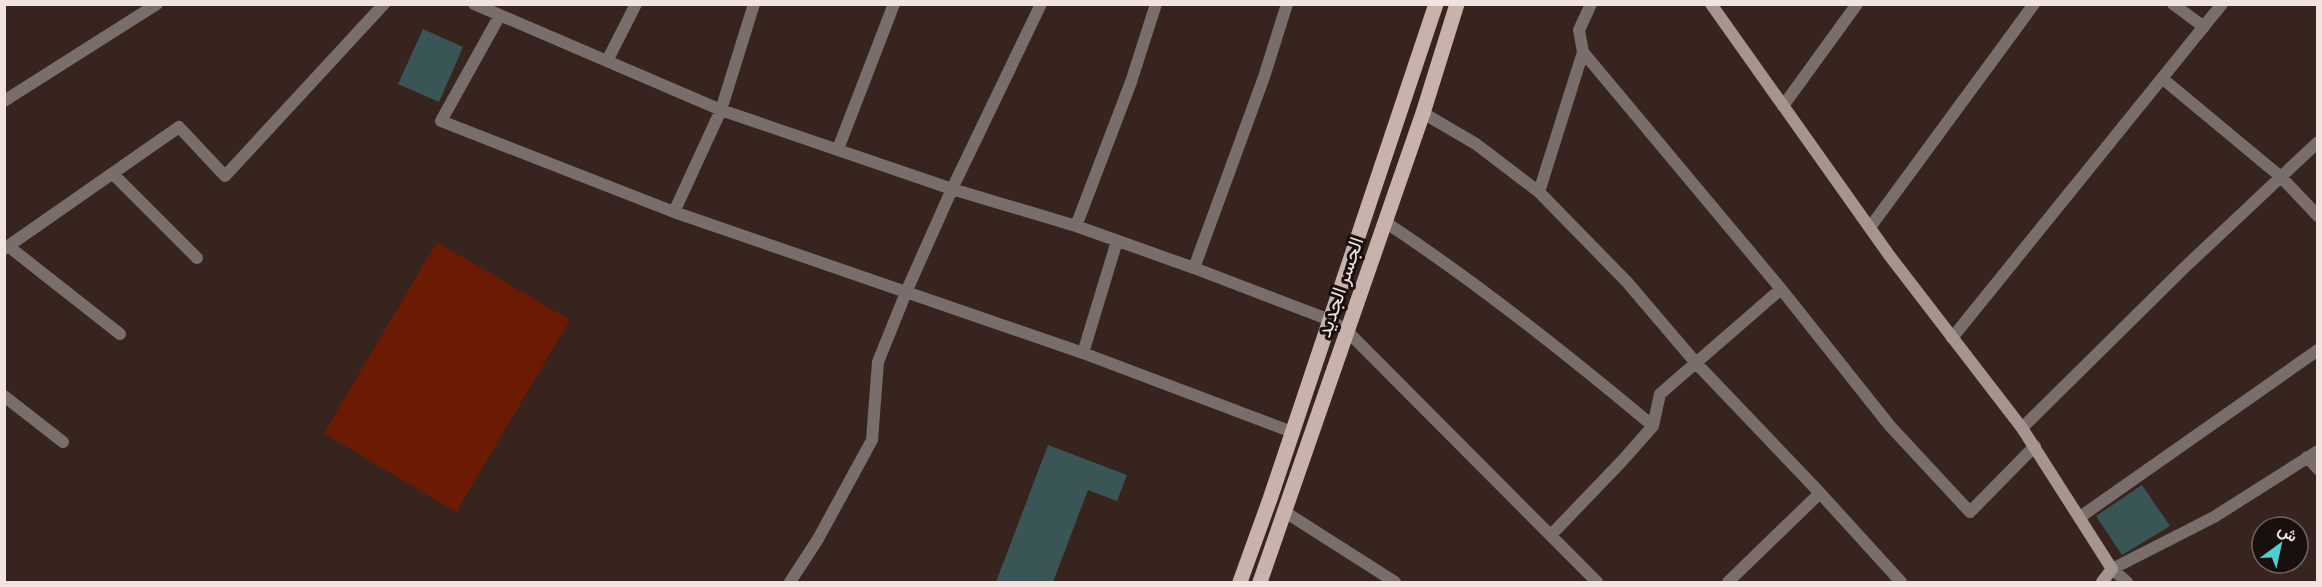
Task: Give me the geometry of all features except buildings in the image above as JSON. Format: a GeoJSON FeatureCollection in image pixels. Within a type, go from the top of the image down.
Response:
{"type":"FeatureCollection","features":[{"type":"Feature","properties":{"kind":"main road","name":"الجسر الجديد"},"geometry":{"type":"LineString","coordinates":[[1240,582],[1436,4]]}},
{"type":"Feature","properties":{"kind":"main road","name":"الجسر الجديد"},"geometry":{"type":"LineString","coordinates":[[1260,582],[1423,113],[1457,4]]}},
{"type":"Feature","properties":{"kind":"street"},"geometry":{"type":"LineString","coordinates":[[4,102],[157,4]]}},
{"type":"Feature","properties":{"kind":"street"},"geometry":{"type":"LineString","coordinates":[[120,334],[7,248],[179,127],[225,176],[384,4]]}},
{"type":"Feature","properties":{"kind":"street"},"geometry":{"type":"LineString","coordinates":[[607,61],[636,4]]}},
{"type":"Feature","properties":{"kind":"street"},"geometry":{"type":"LineString","coordinates":[[674,212],[721,110],[753,4]]}},
{"type":"Feature","properties":{"kind":"street"},"geometry":{"type":"LineString","coordinates":[[838,149],[894,4]]}},
{"type":"Feature","properties":{"kind":"street"},"geometry":{"type":"LineString","coordinates":[[790,582],[818,539],[872,440],[878,362],[952,189],[1041,4]]}},
{"type":"Feature","properties":{"kind":"street"},"geometry":{"type":"LineString","coordinates":[[1076,226],[1131,82],[1156,4]]}},
{"type":"Feature","properties":{"kind":"street"},"geometry":{"type":"LineString","coordinates":[[1194,268],[1264,77],[1287,4]]}},
{"type":"Feature","properties":{"kind":"street"},"geometry":{"type":"LineString","coordinates":[[1539,192],[1583,52],[1579,30],[1590,4]]}},
{"type":"Feature","properties":{"kind":"street"},"geometry":{"type":"LineString","coordinates":[[1783,106],[1857,4]]}},
{"type":"Feature","properties":{"kind":"street"},"geometry":{"type":"LineString","coordinates":[[1871,226],[2034,4]]}},
{"type":"Feature","properties":{"kind":"street"},"geometry":{"type":"LineString","coordinates":[[2173,4],[2204,27]]}},
{"type":"Feature","properties":{"kind":"street"},"geometry":{"type":"LineString","coordinates":[[1952,338],[2222,4]]}},
{"type":"Feature","properties":{"kind":"street"},"geometry":{"type":"LineString","coordinates":[[478,5],[721,110],[952,189],[1076,226],[1330,320],[1347,331],[1597,582]]}},
{"type":"Feature","properties":{"kind":"street"},"geometry":{"type":"LineString","coordinates":[[1711,5],[1871,226],[1889,255],[2035,446],[2112,569],[2127,582]]}},
{"type":"Feature","properties":{"kind":"street"},"geometry":{"type":"LineString","coordinates":[[500,15],[441,121],[674,212],[1083,353],[1292,432]]}},
{"type":"Feature","properties":{"kind":"street"},"geometry":{"type":"LineString","coordinates":[[1583,52],[1781,289],[1890,426],[1970,512],[2035,446]]}},
{"type":"Feature","properties":{"kind":"street"},"geometry":{"type":"LineString","coordinates":[[2163,79],[2281,177],[2318,216]]}},
{"type":"Feature","properties":{"kind":"street"},"geometry":{"type":"LineString","coordinates":[[1423,113],[1476,144],[1539,192],[1627,282],[1696,363],[1901,582]]}},
{"type":"Feature","properties":{"kind":"street"},"geometry":{"type":"LineString","coordinates":[[2022,428],[2318,142]]}},
{"type":"Feature","properties":{"kind":"street"},"geometry":{"type":"LineString","coordinates":[[113,174],[197,258]]}},
{"type":"Feature","properties":{"kind":"street"},"geometry":{"type":"LineString","coordinates":[[1385,222],[1440,258],[1604,384],[1653,426]]}},
{"type":"Feature","properties":{"kind":"street"},"geometry":{"type":"LineString","coordinates":[[1083,353],[1117,241]]}},
{"type":"Feature","properties":{"kind":"street"},"geometry":{"type":"LineString","coordinates":[[1551,535],[1653,426],[1660,394],[1781,289]]}},
{"type":"Feature","properties":{"kind":"street"},"geometry":{"type":"LineString","coordinates":[[2080,517],[2318,350]]}},
{"type":"Feature","properties":{"kind":"street"},"geometry":{"type":"LineString","coordinates":[[4,396],[63,442]]}},
{"type":"Feature","properties":{"kind":"street"},"geometry":{"type":"LineString","coordinates":[[2102,582],[2112,569],[2214,517],[2312,454],[2318,469]]}},
{"type":"Feature","properties":{"kind":"street"},"geometry":{"type":"LineString","coordinates":[[1728,582],[1820,493]]}},
{"type":"Feature","properties":{"kind":"street"},"geometry":{"type":"LineString","coordinates":[[1285,512],[1395,582]]}},
{"type":"Feature","properties":{"kind":"shaded area"},"geometry":{"type":"Polygon","coordinates":[[[437,242],[570,320],[456,512],[324,433],[437,242]]]}}]}
